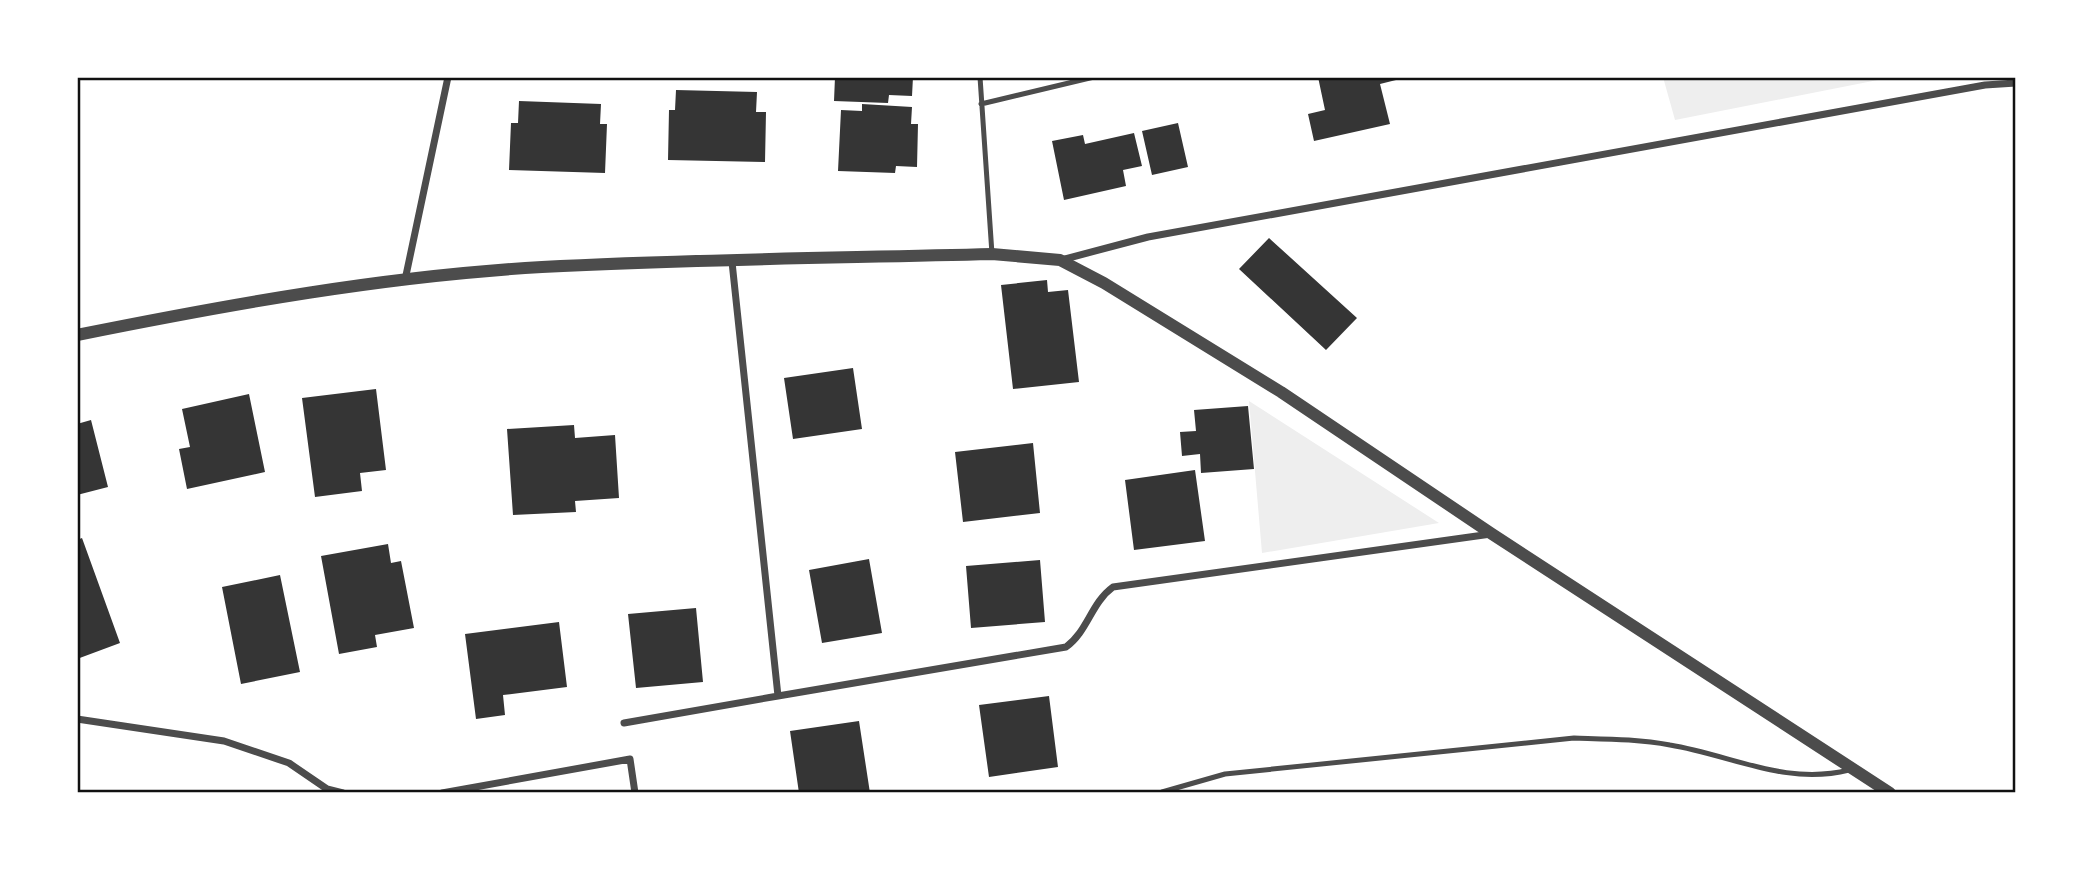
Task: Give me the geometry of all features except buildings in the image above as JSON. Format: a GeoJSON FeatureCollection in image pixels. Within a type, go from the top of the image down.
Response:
{"type":"FeatureCollection","features":[{"type":"Feature","properties":{"kind":"street"},"geometry":{"type":"LineString","coordinates":[[405,280],[448,77]]}},
{"type":"Feature","properties":{"kind":"street"},"geometry":{"type":"LineString","coordinates":[[77,335],[224,306],[405,280],[542,267],[992,254],[1060,260],[1148,237],[1985,85],[2016,83]]}},
{"type":"Feature","properties":{"kind":"street"},"geometry":{"type":"LineString","coordinates":[[1060,260],[1104,283],[1281,392],[1492,534],[1890,793]]}},
{"type":"Feature","properties":{"kind":"street"},"geometry":{"type":"LineString","coordinates":[[732,262],[778,696]]}},
{"type":"Feature","properties":{"kind":"street"},"geometry":{"type":"LineString","coordinates":[[624,723],[1066,646],[1080,636],[1100,597],[1113,587],[1492,534]]}},
{"type":"Feature","properties":{"kind":"street"},"geometry":{"type":"LineString","coordinates":[[77,719],[224,741],[289,763],[327,789],[343,793]]}},
{"type":"Feature","properties":{"kind":"street"},"geometry":{"type":"LineString","coordinates":[[442,793],[630,759],[635,793]]}},
{"type":"Feature","properties":{"kind":"lane"},"geometry":{"type":"LineString","coordinates":[[980,77],[992,254]]}},
{"type":"Feature","properties":{"kind":"lane"},"geometry":{"type":"LineString","coordinates":[[981,104],[1094,77]]}},
{"type":"Feature","properties":{"kind":"lane"},"geometry":{"type":"LineString","coordinates":[[1162,792],[1226,774],[1574,738],[1629,739],[1672,745],[1775,771],[1821,777],[1852,769]]}},
{"type":"Feature","properties":{"kind":"shaded area"},"geometry":{"type":"Polygon","coordinates":[[[1663,77],[1893,77],[1675,120],[1663,77]]]}},
{"type":"Feature","properties":{"kind":"shaded area"},"geometry":{"type":"Polygon","coordinates":[[[1249,401],[1439,523],[1262,553],[1249,401]]]}}]}
